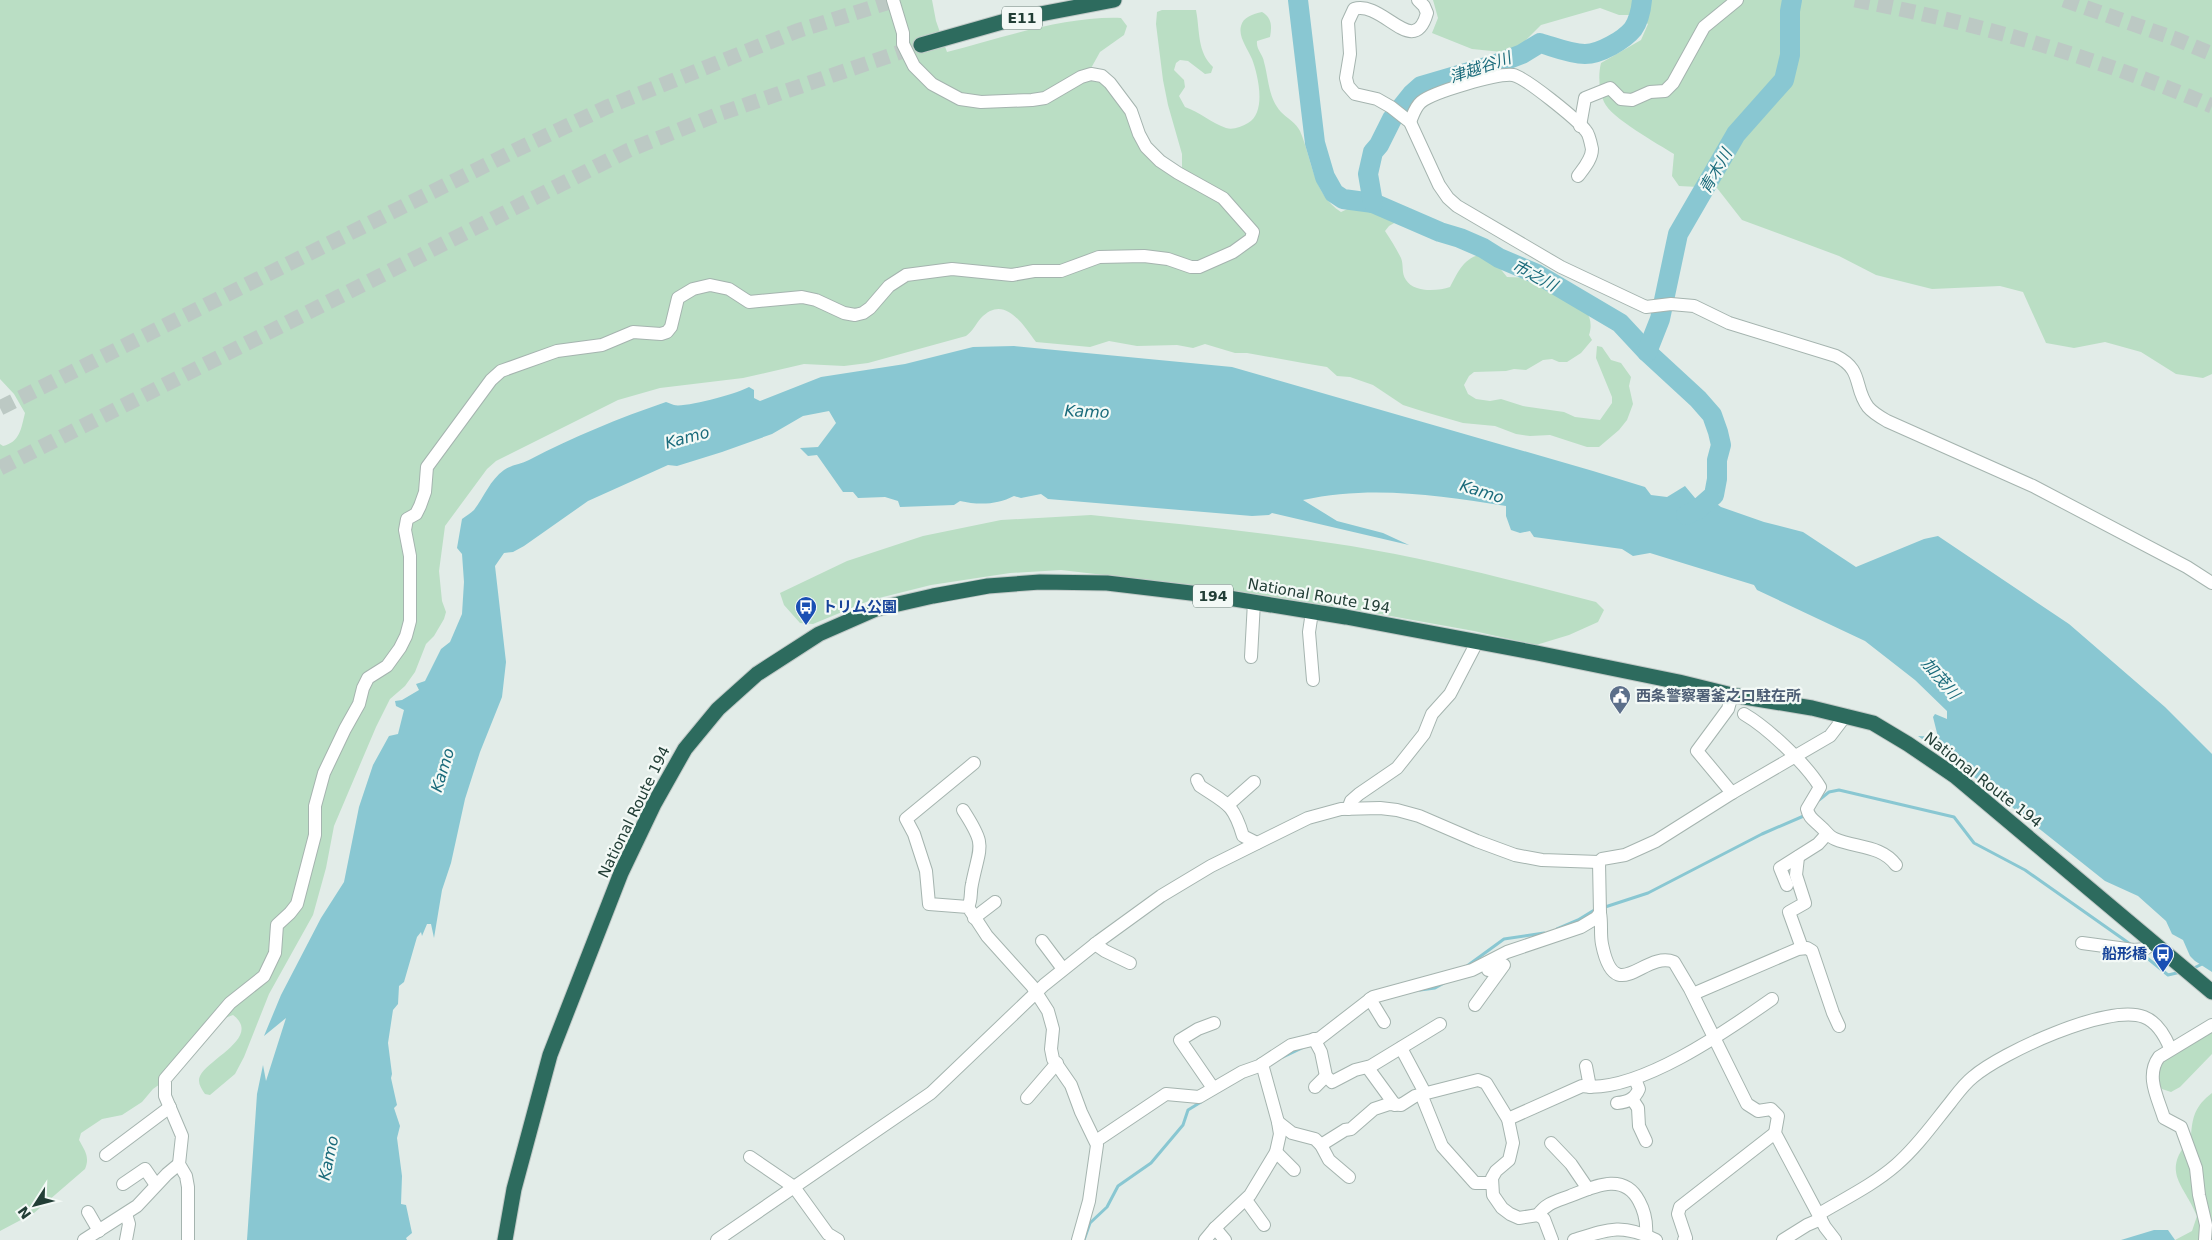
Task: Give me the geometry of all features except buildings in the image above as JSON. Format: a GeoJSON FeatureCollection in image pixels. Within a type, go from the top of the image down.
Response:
{"type":"FeatureCollection","features":[{"type":"Feature","properties":{"kind":"highway","name":"E11"},"geometry":{"type":"LineString","coordinates":[[926,44],[1009,20],[1114,0]]}},
{"type":"Feature","properties":{"kind":"highway","name":"National Route 194"},"geometry":{"type":"LineString","coordinates":[[505,1240],[514,1189],[550,1054],[621,873],[654,804],[685,749],[718,709],[756,674],[819,634],[876,609],[988,586],[1040,582],[1107,582],[1254,602],[1477,642],[1670,680],[1732,695],[1846,715],[1873,723],[1908,744],[1954,776],[2212,992]]}},
{"type":"Feature","properties":{"kind":"street"},"geometry":{"type":"LineString","coordinates":[[188,1240],[188,1187],[186,1176],[180,1164],[182,1136],[165,1096],[165,1079],[230,1002],[264,976],[276,953],[277,926],[290,914],[297,904],[315,835],[315,806],[324,773],[359,704],[362,688],[368,678],[387,666],[406,636],[410,621],[410,556],[405,530],[407,519],[416,514],[420,506],[425,492],[427,467],[491,380],[501,371],[557,351],[602,345],[633,332],[661,334],[667,332],[671,327],[678,298],[694,289],[710,285],[729,290],[749,302],[802,297],[816,300],[844,313],[855,315],[863,313],[870,308],[889,286],[906,275],[918,272],[952,269],[1012,275],[1034,271],[1061,271],[1099,257],[1144,256],[1168,259],[1192,267],[1199,267],[1233,252],[1251,239],[1253,232],[1223,198],[1172,169],[1160,161],[1146,147],[1138,134],[1131,112],[1110,83],[1102,76],[1091,74],[1081,77],[1045,98],[980,102],[960,99],[932,84],[914,66],[903,44],[903,34],[893,0]]}},
{"type":"Feature","properties":{"kind":"street"},"geometry":{"type":"LineString","coordinates":[[1418,0],[1424,6],[1426,13],[1421,26],[1415,30],[1406,31],[1378,10],[1368,6],[1354,9],[1348,22],[1350,54],[1346,78],[1348,86],[1355,94],[1377,99],[1391,106],[1407,119],[1421,141],[1439,185],[1448,198],[1457,206],[1561,267],[1646,307],[1671,304],[1694,306],[1729,323],[1847,361],[1854,370],[1868,407],[1886,421],[2033,486],[2187,567],[2212,583]]}},
{"type":"Feature","properties":{"kind":"street"},"geometry":{"type":"LineString","coordinates":[[1580,126],[1585,98],[1610,88],[1621,99],[1632,100],[1650,92],[1665,90],[1673,83],[1704,27],[1737,0]]}},
{"type":"Feature","properties":{"kind":"street"},"geometry":{"type":"LineString","coordinates":[[1407,119],[1421,102],[1431,96],[1478,80],[1501,75],[1515,75],[1539,90],[1587,131],[1592,150],[1588,163],[1578,176]]}},
{"type":"Feature","properties":{"kind":"street"},"geometry":{"type":"LineString","coordinates":[[1251,657],[1254,602]]}},
{"type":"Feature","properties":{"kind":"street"},"geometry":{"type":"LineString","coordinates":[[1312,612],[1309,632],[1313,680]]}},
{"type":"Feature","properties":{"kind":"street"},"geometry":{"type":"LineString","coordinates":[[1348,809],[1351,801],[1359,794],[1397,768],[1424,734],[1432,714],[1450,694],[1477,642]]}},
{"type":"Feature","properties":{"kind":"street"},"geometry":{"type":"LineString","coordinates":[[1732,695],[1728,709],[1697,751],[1732,793]]}},
{"type":"Feature","properties":{"kind":"street"},"geometry":{"type":"LineString","coordinates":[[1744,714],[1768,730],[1814,776],[1820,788],[1807,809],[1809,817],[1836,840],[1857,844],[1881,853],[1891,859],[1896,865]]}},
{"type":"Feature","properties":{"kind":"street"},"geometry":{"type":"LineString","coordinates":[[717,1240],[931,1093],[1036,992],[1095,944],[1189,878],[1308,818],[1326,812],[1348,809],[1380,808],[1408,812],[1477,841],[1515,854],[1542,860],[1599,862],[1602,859],[1625,855],[1656,841],[1732,793],[1830,736],[1846,715]]}},
{"type":"Feature","properties":{"kind":"street"},"geometry":{"type":"LineString","coordinates":[[974,763],[906,819],[914,834],[926,871],[929,904],[971,912],[995,902]]}},
{"type":"Feature","properties":{"kind":"street"},"geometry":{"type":"LineString","coordinates":[[1197,780],[1200,786],[1228,805],[1237,816],[1243,836],[1257,843]]}},
{"type":"Feature","properties":{"kind":"street"},"geometry":{"type":"LineString","coordinates":[[1228,805],[1254,782]]}},
{"type":"Feature","properties":{"kind":"street"},"geometry":{"type":"LineString","coordinates":[[963,810],[976,830],[981,845],[972,886],[971,912],[987,936],[1036,992],[1048,1012],[1052,1021],[1051,1048],[1053,1058],[1071,1085],[1081,1112],[1096,1141],[1092,1183],[1078,1240]]}},
{"type":"Feature","properties":{"kind":"street"},"geometry":{"type":"LineString","coordinates":[[1787,885],[1780,868],[1818,844],[1828,834]]}},
{"type":"Feature","properties":{"kind":"street"},"geometry":{"type":"LineString","coordinates":[[1798,857],[1796,875],[1805,903],[1789,912],[1802,948]]}},
{"type":"Feature","properties":{"kind":"street"},"geometry":{"type":"LineString","coordinates":[[1599,862],[1602,941],[1604,953],[1614,972],[1624,976],[1658,960],[1674,962],[1693,994],[1746,1104],[1758,1111],[1771,1109],[1778,1116],[1775,1133],[1820,1217],[1835,1240]]}},
{"type":"Feature","properties":{"kind":"street"},"geometry":{"type":"LineString","coordinates":[[1096,1141],[1166,1094],[1199,1097],[1242,1072],[1262,1064],[1291,1045],[1320,1038],[1370,999],[1396,990],[1433,982],[1472,970],[1506,952],[1581,927],[1596,918],[1600,912]]}},
{"type":"Feature","properties":{"kind":"street"},"geometry":{"type":"LineString","coordinates":[[1042,941],[1063,969]]}},
{"type":"Feature","properties":{"kind":"street"},"geometry":{"type":"LineString","coordinates":[[2082,943],[2134,950],[2145,949],[2154,942]]}},
{"type":"Feature","properties":{"kind":"street"},"geometry":{"type":"LineString","coordinates":[[1095,944],[1130,963]]}},
{"type":"Feature","properties":{"kind":"street"},"geometry":{"type":"LineString","coordinates":[[1693,994],[1802,948],[1806,948],[1812,951],[1839,1026]]}},
{"type":"Feature","properties":{"kind":"street"},"geometry":{"type":"LineString","coordinates":[[1472,970],[1483,973],[1502,964],[1504,966],[1475,1005]]}},
{"type":"Feature","properties":{"kind":"street"},"geometry":{"type":"LineString","coordinates":[[1370,999],[1384,1022]]}},
{"type":"Feature","properties":{"kind":"street"},"geometry":{"type":"LineString","coordinates":[[1508,1119],[1582,1086],[1590,1087],[1622,1083],[1634,1079],[1715,1038],[1772,999]]}},
{"type":"Feature","properties":{"kind":"street"},"geometry":{"type":"LineString","coordinates":[[1783,1240],[1893,1167],[1917,1145],[1971,1077],[2016,1049],[2096,1019],[2133,1015],[2144,1017],[2155,1023],[2166,1038],[2170,1048]]}},
{"type":"Feature","properties":{"kind":"street"},"geometry":{"type":"LineString","coordinates":[[1213,1088],[1180,1040],[1194,1031],[1214,1023]]}},
{"type":"Feature","properties":{"kind":"street"},"geometry":{"type":"LineString","coordinates":[[1314,1039],[1321,1052],[1326,1076],[1332,1082],[1355,1070],[1368,1068],[1414,1042],[1418,1036],[1440,1024]]}},
{"type":"Feature","properties":{"kind":"street"},"geometry":{"type":"LineString","coordinates":[[2205,1240],[2206,1225],[2199,1195],[2196,1168],[2181,1127],[2164,1118],[2152,1078],[2154,1064],[2170,1048],[2212,1024]]}},
{"type":"Feature","properties":{"kind":"street"},"geometry":{"type":"LineString","coordinates":[[1401,1048],[1423,1093],[1442,1146],[1475,1183],[1492,1183]]}},
{"type":"Feature","properties":{"kind":"street"},"geometry":{"type":"LineString","coordinates":[[1027,1098],[1056,1063]]}},
{"type":"Feature","properties":{"kind":"street"},"geometry":{"type":"LineString","coordinates":[[1205,1240],[1215,1228],[1246,1200],[1276,1152],[1280,1134],[1262,1064]]}},
{"type":"Feature","properties":{"kind":"street"},"geometry":{"type":"LineString","coordinates":[[1586,1066],[1590,1087]]}},
{"type":"Feature","properties":{"kind":"street"},"geometry":{"type":"LineString","coordinates":[[1368,1068],[1395,1105]]}},
{"type":"Feature","properties":{"kind":"street"},"geometry":{"type":"LineString","coordinates":[[1316,1087],[1326,1076]]}},
{"type":"Feature","properties":{"kind":"street"},"geometry":{"type":"LineString","coordinates":[[1617,1103],[1632,1099],[1639,1088],[1634,1079]]}},
{"type":"Feature","properties":{"kind":"street"},"geometry":{"type":"LineString","coordinates":[[1321,1145],[1345,1130],[1351,1129],[1374,1109],[1401,1105],[1423,1093],[1478,1080],[1486,1083],[1497,1104],[1508,1119],[1513,1143],[1512,1153],[1505,1166],[1496,1171],[1492,1183],[1493,1195],[1496,1202],[1510,1214],[1519,1218],[1538,1215],[1544,1219],[1552,1240]]}},
{"type":"Feature","properties":{"kind":"street"},"geometry":{"type":"LineString","coordinates":[[1632,1099],[1638,1108],[1639,1126],[1646,1141]]}},
{"type":"Feature","properties":{"kind":"street"},"geometry":{"type":"LineString","coordinates":[[106,1155],[170,1107]]}},
{"type":"Feature","properties":{"kind":"street"},"geometry":{"type":"LineString","coordinates":[[1278,1122],[1292,1133],[1315,1139],[1321,1145],[1331,1167],[1350,1177]]}},
{"type":"Feature","properties":{"kind":"street"},"geometry":{"type":"LineString","coordinates":[[1684,1240],[1686,1238],[1678,1214],[1680,1208],[1775,1133]]}},
{"type":"Feature","properties":{"kind":"street"},"geometry":{"type":"LineString","coordinates":[[1552,1143],[1572,1164],[1588,1189]]}},
{"type":"Feature","properties":{"kind":"street"},"geometry":{"type":"LineString","coordinates":[[1276,1152],[1294,1170]]}},
{"type":"Feature","properties":{"kind":"street"},"geometry":{"type":"LineString","coordinates":[[750,1157],[794,1187],[828,1234],[838,1240]]}},
{"type":"Feature","properties":{"kind":"street"},"geometry":{"type":"LineString","coordinates":[[84,1240],[142,1202],[167,1174],[180,1164]]}},
{"type":"Feature","properties":{"kind":"street"},"geometry":{"type":"LineString","coordinates":[[123,1184],[146,1169],[156,1186]]}},
{"type":"Feature","properties":{"kind":"street"},"geometry":{"type":"LineString","coordinates":[[1538,1215],[1544,1206],[1588,1189],[1614,1183],[1624,1184],[1630,1188],[1641,1205],[1651,1238]]}},
{"type":"Feature","properties":{"kind":"street"},"geometry":{"type":"LineString","coordinates":[[1246,1200],[1264,1225]]}},
{"type":"Feature","properties":{"kind":"street"},"geometry":{"type":"LineString","coordinates":[[88,1212],[99,1231]]}},
{"type":"Feature","properties":{"kind":"street"},"geometry":{"type":"LineString","coordinates":[[126,1214],[129,1224],[126,1240]]}},
{"type":"Feature","properties":{"kind":"street"},"geometry":{"type":"LineString","coordinates":[[1215,1228],[1225,1240]]}},
{"type":"Feature","properties":{"kind":"street"},"geometry":{"type":"LineString","coordinates":[[1574,1240],[1618,1228],[1631,1230],[1651,1238]]}},
{"type":"Feature","properties":{"kind":"green space"},"geometry":{"type":"Polygon","coordinates":[[[0,0],[932,0],[936,21],[947,52],[1055,24],[1099,18],[1121,18],[1127,26],[1124,35],[1100,52],[1090,70],[1127,112],[1136,135],[1175,174],[1182,168],[1182,154],[1163,80],[1156,24],[1157,12],[1162,10],[1196,10],[1204,55],[1213,67],[1211,73],[1205,74],[1188,61],[1180,60],[1176,63],[1174,70],[1184,80],[1185,87],[1179,96],[1185,107],[1221,126],[1231,129],[1248,123],[1254,118],[1257,111],[1259,93],[1257,74],[1240,30],[1246,18],[1262,12],[1269,20],[1271,33],[1270,37],[1257,41],[1257,44],[1263,59],[1271,94],[1281,112],[1300,131],[1314,175],[1324,196],[1341,212],[1354,206],[1371,207],[1397,216],[1396,222],[1385,231],[1401,258],[1404,275],[1410,284],[1426,290],[1450,287],[1466,262],[1483,254],[1494,261],[1507,277],[1531,278],[1585,310],[1589,316],[1591,325],[1589,335],[1592,340],[1581,353],[1567,362],[1559,362],[1552,359],[1543,360],[1526,370],[1474,372],[1469,376],[1464,385],[1468,394],[1476,399],[1490,401],[1501,399],[1523,406],[1564,412],[1575,417],[1600,420],[1612,403],[1612,397],[1596,358],[1597,346],[1602,347],[1611,360],[1621,363],[1631,377],[1629,386],[1633,404],[1627,420],[1619,430],[1599,447],[1587,447],[1550,435],[1530,436],[1516,434],[1495,426],[1463,423],[1425,412],[1403,405],[1373,385],[1350,377],[1337,376],[1327,367],[1247,353],[1235,353],[1205,344],[1193,348],[1177,345],[1137,346],[1109,341],[1090,347],[1036,342],[1012,314],[1005,310],[997,309],[989,311],[966,336],[868,363],[844,366],[804,364],[743,378],[660,388],[618,400],[496,461],[487,469],[445,526],[439,571],[442,601],[446,612],[444,619],[434,636],[426,644],[415,672],[405,686],[390,699],[376,727],[334,826],[326,868],[313,915],[269,994],[244,1057],[235,1074],[210,1095],[205,1094],[199,1083],[199,1078],[205,1069],[238,1039],[241,1031],[240,1023],[233,1015],[225,1018],[177,1072],[153,1089],[142,1102],[122,1115],[102,1119],[81,1133],[79,1140],[87,1157],[85,1169],[34,1213],[0,1231],[0,444],[3,446],[9,444],[16,438],[21,429],[25,413],[14,394],[0,379],[0,0]]]}},
{"type":"Feature","properties":{"kind":"green space"},"geometry":{"type":"Polygon","coordinates":[[[1433,0],[2212,0],[2212,374],[2203,378],[2176,374],[2141,352],[2105,342],[2074,348],[2046,343],[2023,292],[2000,286],[1932,289],[1876,275],[1839,256],[1742,220],[1717,188],[1679,186],[1672,176],[1674,154],[1616,115],[1608,108],[1601,93],[1599,78],[1601,63],[1641,40],[1648,24],[1633,15],[1619,15],[1600,8],[1541,25],[1521,45],[1502,52],[1472,49],[1432,33],[1438,18],[1433,0]]]}},
{"type":"Feature","properties":{"kind":"green space"},"geometry":{"type":"Polygon","coordinates":[[[1091,515],[1254,532],[1351,546],[1474,571],[1596,602],[1604,610],[1598,622],[1569,635],[1536,645],[1474,631],[1346,608],[1217,588],[1061,570],[1010,573],[931,585],[871,600],[813,624],[800,623],[784,605],[780,593],[847,561],[923,536],[1001,520],[1091,515]]]}},
{"type":"Feature","properties":{"kind":"green space"},"geometry":{"type":"Polygon","coordinates":[[[2212,1029],[2212,1054],[2180,1087],[2171,1092],[2162,1089],[2159,1078],[2160,1069],[2165,1060],[2183,1046],[2212,1029]]]}},
{"type":"Feature","properties":{"kind":"green space"},"geometry":{"type":"Polygon","coordinates":[[[2212,1093],[2212,1240],[2175,1240],[2192,1231],[2197,1216],[2178,1178],[2177,1160],[2191,1138],[2192,1124],[2198,1107],[2212,1093]]]}},
{"type":"Feature","properties":{"kind":"water"},"geometry":{"type":"Polygon","coordinates":[[[1014,346],[1232,367],[1593,471],[1645,487],[1651,495],[1667,497],[1685,486],[1695,498],[1714,502],[1721,507],[1764,522],[1803,532],[1856,567],[1924,539],[1938,536],[2069,624],[2165,707],[2212,754],[2212,972],[2190,956],[2183,940],[2172,934],[2166,921],[2138,896],[2105,881],[1959,765],[1918,736],[1938,737],[1933,717],[1935,714],[1947,719],[1947,711],[1915,680],[1865,641],[1757,590],[1754,585],[1650,553],[1633,556],[1622,549],[1534,537],[1530,531],[1520,533],[1511,530],[1506,516],[1506,506],[1430,495],[1379,492],[1354,493],[1303,500],[1337,521],[1383,533],[1409,545],[1272,513],[1269,515],[1252,516],[1048,499],[1041,494],[1021,498],[1014,496],[1001,501],[987,503],[960,501],[954,505],[900,507],[898,501],[885,497],[858,498],[853,492],[843,492],[817,455],[808,456],[800,448],[818,447],[836,423],[829,411],[803,416],[772,434],[722,452],[677,466],[668,465],[588,501],[524,546],[513,552],[504,553],[495,566],[506,662],[502,697],[480,752],[465,799],[451,863],[442,890],[434,938],[431,924],[427,924],[422,936],[421,932],[417,937],[404,982],[399,986],[398,1004],[393,1010],[388,1043],[391,1078],[397,1105],[394,1108],[400,1126],[397,1138],[402,1176],[401,1204],[406,1205],[412,1233],[406,1238],[407,1240],[247,1240],[257,1094],[263,1065],[266,1081],[286,1018],[264,1036],[281,995],[321,918],[344,882],[359,807],[373,765],[389,736],[398,734],[404,710],[396,706],[395,701],[402,700],[419,690],[416,684],[425,681],[441,649],[450,642],[462,614],[464,582],[462,554],[457,548],[462,519],[474,510],[499,474],[510,467],[596,428],[666,402],[674,405],[689,404],[724,396],[749,387],[754,390],[754,398],[760,401],[821,377],[905,364],[973,347],[1014,346]]]}},
{"type":"Feature","properties":{"kind":"water"},"geometry":{"type":"Polygon","coordinates":[[[2154,1230],[2168,1230],[2175,1240],[2121,1240],[2154,1230]]]}},
{"type":"Feature","properties":{"kind":"waterway","name":"市之川"},"geometry":{"type":"LineString","coordinates":[[1298,0],[1315,143],[1325,177],[1334,193],[1343,199],[1373,203],[1483,248],[1499,258],[1537,274],[1620,323],[1647,352],[1698,399],[1712,415],[1718,432],[1721,445],[1717,460],[1717,479],[1714,495],[1697,510],[1686,515]]}},
{"type":"Feature","properties":{"kind":"waterway","name":"津越谷川"},"geometry":{"type":"LineString","coordinates":[[1373,203],[1368,174],[1373,152],[1379,145],[1392,119],[1421,86],[1496,64],[1522,54],[1540,43],[1579,54],[1598,52],[1618,42],[1633,29],[1637,22],[1642,0]]}},
{"type":"Feature","properties":{"kind":"waterway","name":"青木川"},"geometry":{"type":"LineString","coordinates":[[1647,352],[1660,319],[1678,234],[1736,134],[1784,80],[1790,55],[1790,11],[1792,0]]}},
{"type":"Feature","properties":{"kind":"waterway"},"geometry":{"type":"LineString","coordinates":[[1819,800],[1829,792],[1839,790],[1954,817],[1974,843],[2025,870],[2133,946]]}},
{"type":"Feature","properties":{"kind":"waterway"},"geometry":{"type":"LineString","coordinates":[[1602,908],[1648,893],[1762,834],[1806,815]]}},
{"type":"Feature","properties":{"kind":"waterway"},"geometry":{"type":"LineString","coordinates":[[1557,929],[1578,920],[1596,909]]}},
{"type":"Feature","properties":{"kind":"waterway"},"geometry":{"type":"LineString","coordinates":[[1467,966],[1504,939],[1544,933]]}},
{"type":"Feature","properties":{"kind":"waterway"},"geometry":{"type":"LineString","coordinates":[[2141,953],[2168,975],[2181,972]]}},
{"type":"Feature","properties":{"kind":"waterway"},"geometry":{"type":"LineString","coordinates":[[2192,969],[2212,959]]}},
{"type":"Feature","properties":{"kind":"waterway"},"geometry":{"type":"LineString","coordinates":[[1420,990],[1435,988],[1444,983]]}},
{"type":"Feature","properties":{"kind":"waterway"},"geometry":{"type":"LineString","coordinates":[[1283,1057],[1302,1048]]}},
{"type":"Feature","properties":{"kind":"waterway"},"geometry":{"type":"LineString","coordinates":[[1084,1240],[1090,1223],[1107,1207],[1118,1186],[1151,1163],[1183,1125],[1188,1110],[1201,1102]]}},
{"type":"Feature","properties":{"kind":"tunnel"},"geometry":{"type":"LineString","coordinates":[[0,408],[516,150],[607,107],[797,31],[896,0]]}},
{"type":"Feature","properties":{"kind":"tunnel"},"geometry":{"type":"LineString","coordinates":[[1855,0],[1946,19],[2036,43],[2125,72],[2212,106]]}},
{"type":"Feature","properties":{"kind":"tunnel"},"geometry":{"type":"LineString","coordinates":[[2064,0],[2176,39],[2212,54]]}},
{"type":"Feature","properties":{"kind":"tunnel"},"geometry":{"type":"LineString","coordinates":[[0,468],[629,150],[719,114],[921,45]]}},
{"type":"Feature","properties":{"kind":"place","name":"トリム公園"},"geometry":{"type":"Point","coordinates":[806,626]}},
{"type":"Feature","properties":{"kind":"place","name":"西条警察署釜之口駐在所"},"geometry":{"type":"Point","coordinates":[1620,715]}},
{"type":"Feature","properties":{"kind":"place","name":"船形橋"},"geometry":{"type":"Point","coordinates":[2163,973]}},
{"type":"Feature","properties":{"kind":"water label","name":"Kamo"},"geometry":{"type":"Point","coordinates":[1087,411]}},
{"type":"Feature","properties":{"kind":"water label","name":"Kamo"},"geometry":{"type":"Point","coordinates":[687,437]}},
{"type":"Feature","properties":{"kind":"water label","name":"Kamo"},"geometry":{"type":"Point","coordinates":[1482,491]}},
{"type":"Feature","properties":{"kind":"water label","name":"加茂川"},"geometry":{"type":"Point","coordinates":[1941,678]}},
{"type":"Feature","properties":{"kind":"water label","name":"Kamo"},"geometry":{"type":"Point","coordinates":[442,770]}},
{"type":"Feature","properties":{"kind":"water label","name":"Kamo"},"geometry":{"type":"Point","coordinates":[328,1158]}}]}
